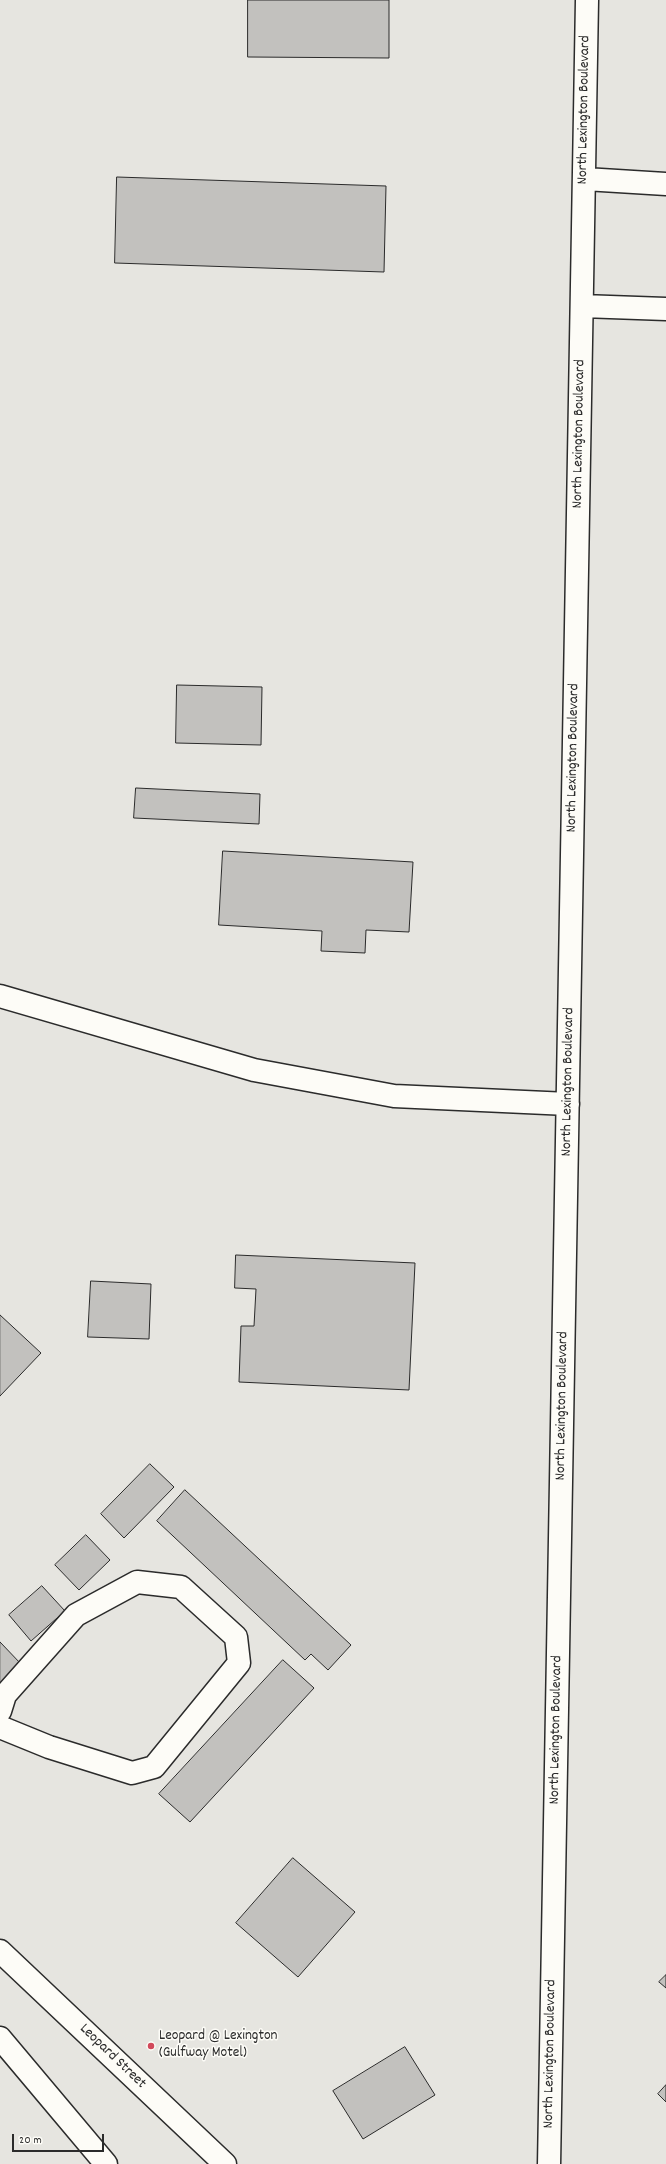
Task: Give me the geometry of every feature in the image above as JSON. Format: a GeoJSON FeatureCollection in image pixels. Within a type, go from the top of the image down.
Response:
{"type":"FeatureCollection","features":[{"type":"Feature","properties":{"kind":"street","name":"North Lexington Boulevard"},"geometry":{"type":"LineString","coordinates":[[550,2164],[587,0]]}},
{"type":"Feature","properties":{"kind":"street"},"geometry":{"type":"LineString","coordinates":[[584,180],[666,184]]}},
{"type":"Feature","properties":{"kind":"street"},"geometry":{"type":"LineString","coordinates":[[582,306],[666,309]]}},
{"type":"Feature","properties":{"kind":"street"},"geometry":{"type":"LineString","coordinates":[[0,996],[262,1071],[394,1096],[568,1104]]}},
{"type":"Feature","properties":{"kind":"street"},"geometry":{"type":"LineString","coordinates":[[0,1711],[4,1695],[76,1615],[137,1582],[181,1587],[236,1637],[239,1663],[154,1767],[132,1773],[49,1747],[0,1727]]}},
{"type":"Feature","properties":{"kind":"street","name":"Leopard Street"},"geometry":{"type":"LineString","coordinates":[[0,1951],[225,2164]]}},
{"type":"Feature","properties":{"kind":"street"},"geometry":{"type":"LineString","coordinates":[[0,2038],[106,2164]]}},
{"type":"Feature","properties":{"kind":"shaded area"},"geometry":{"type":"Polygon","coordinates":[[[0,0],[666,0],[666,2164],[0,2164],[0,0]]]}},
{"type":"Feature","properties":{"kind":"building"},"geometry":{"type":"Polygon","coordinates":[[[248,0],[389,0],[389,58],[248,57],[248,0]]]}},
{"type":"Feature","properties":{"kind":"building"},"geometry":{"type":"Polygon","coordinates":[[[117,177],[386,186],[384,272],[115,263],[117,177]]]}},
{"type":"Feature","properties":{"kind":"building"},"geometry":{"type":"Polygon","coordinates":[[[177,685],[262,687],[261,745],[176,743],[177,685]]]}},
{"type":"Feature","properties":{"kind":"building"},"geometry":{"type":"Polygon","coordinates":[[[136,788],[260,794],[259,824],[134,818],[136,788]]]}},
{"type":"Feature","properties":{"kind":"building"},"geometry":{"type":"Polygon","coordinates":[[[223,851],[413,862],[409,932],[366,930],[365,953],[321,951],[322,931],[219,925],[223,851]]]}},
{"type":"Feature","properties":{"kind":"building"},"geometry":{"type":"Polygon","coordinates":[[[236,1255],[415,1263],[409,1390],[239,1382],[241,1326],[254,1326],[256,1289],[235,1288],[236,1255]]]}},
{"type":"Feature","properties":{"kind":"building"},"geometry":{"type":"Polygon","coordinates":[[[91,1281],[151,1284],[149,1339],[88,1337],[91,1281]]]}},
{"type":"Feature","properties":{"kind":"building"},"geometry":{"type":"Polygon","coordinates":[[[0,1315],[41,1353],[0,1396],[0,1315]]]}},
{"type":"Feature","properties":{"kind":"building"},"geometry":{"type":"Polygon","coordinates":[[[150,1464],[174,1487],[124,1538],[101,1514],[150,1464]]]}},
{"type":"Feature","properties":{"kind":"building"},"geometry":{"type":"Polygon","coordinates":[[[185,1490],[351,1645],[328,1670],[311,1654],[305,1660],[157,1521],[185,1490]]]}},
{"type":"Feature","properties":{"kind":"building"},"geometry":{"type":"Polygon","coordinates":[[[86,1535],[110,1560],[79,1590],[55,1565],[86,1535]]]}},
{"type":"Feature","properties":{"kind":"building"},"geometry":{"type":"Polygon","coordinates":[[[42,1586],[65,1611],[31,1641],[9,1615],[42,1586]]]}},
{"type":"Feature","properties":{"kind":"building"},"geometry":{"type":"Polygon","coordinates":[[[0,1642],[21,1664],[0,1684],[0,1642]]]}},
{"type":"Feature","properties":{"kind":"building"},"geometry":{"type":"Polygon","coordinates":[[[283,1660],[314,1688],[190,1822],[159,1794],[283,1660]]]}},
{"type":"Feature","properties":{"kind":"building"},"geometry":{"type":"Polygon","coordinates":[[[293,1858],[355,1912],[298,1977],[236,1923],[293,1858]]]}},
{"type":"Feature","properties":{"kind":"building"},"geometry":{"type":"Polygon","coordinates":[[[666,1975],[666,1988],[659,1982],[666,1975]]]}},
{"type":"Feature","properties":{"kind":"building"},"geometry":{"type":"Polygon","coordinates":[[[405,2047],[435,2095],[363,2139],[333,2091],[405,2047]]]}},
{"type":"Feature","properties":{"kind":"building"},"geometry":{"type":"Polygon","coordinates":[[[666,2085],[666,2102],[658,2094],[666,2085]]]}},
{"type":"Feature","properties":{"kind":"place","name":"Leopard @ Lexington (Gulfway Motel)"},"geometry":{"type":"Point","coordinates":[151,2046]}}]}
